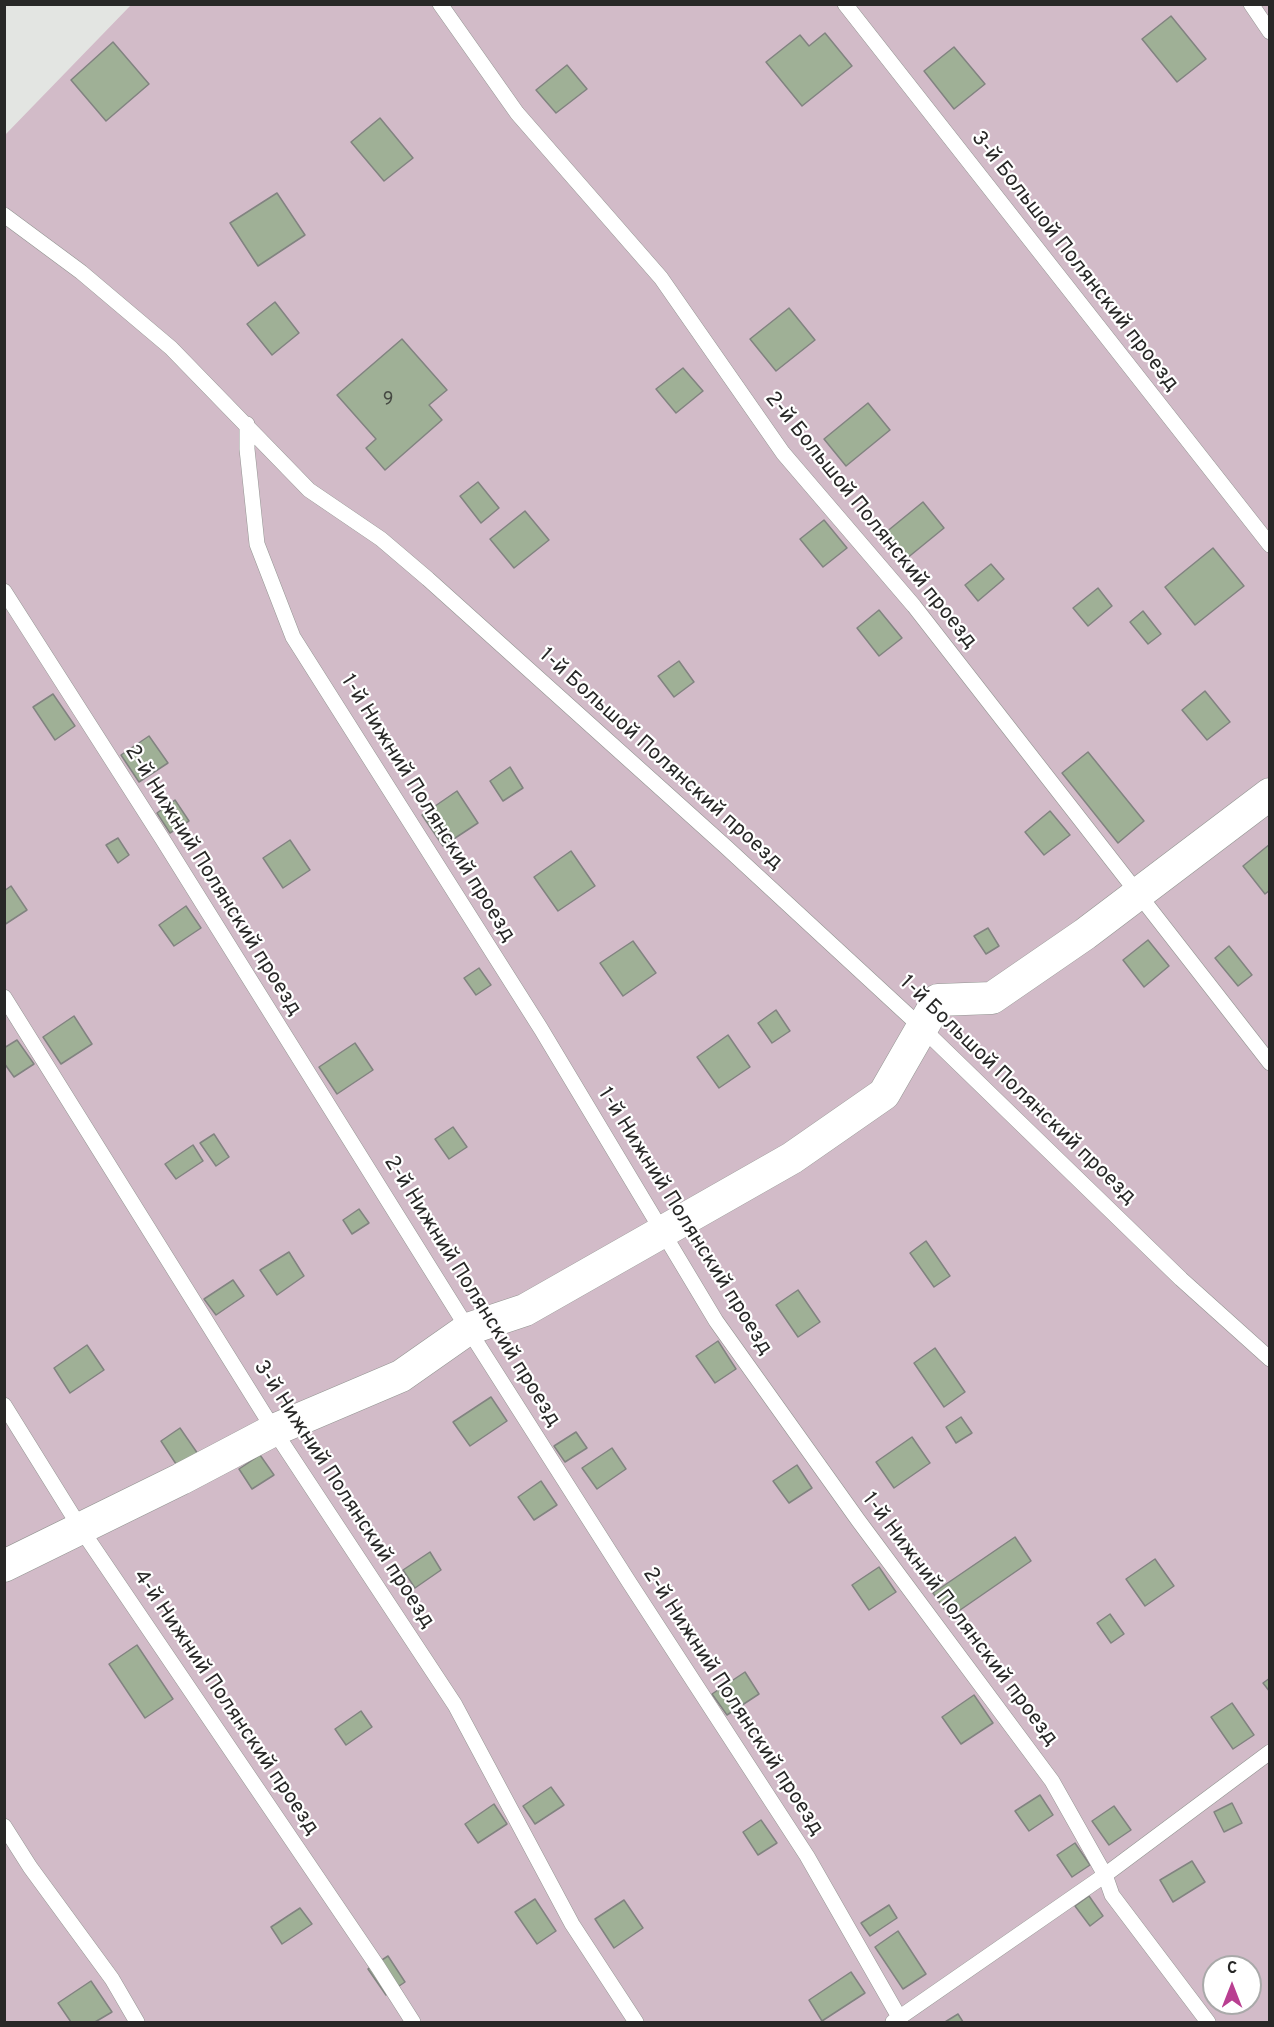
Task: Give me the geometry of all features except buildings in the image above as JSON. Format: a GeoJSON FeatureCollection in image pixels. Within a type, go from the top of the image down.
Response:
{"type":"FeatureCollection","features":[{"type":"Feature","properties":{"kind":"street"},"geometry":{"type":"LineString","coordinates":[[4,1566],[274,1430],[401,1376],[468,1329],[525,1311],[792,1158],[884,1094],[938,1000],[992,998],[1138,895],[1269,794]]}},
{"type":"Feature","properties":{"kind":"lane","name":"2-й Большой Полянский проезд"},"geometry":{"type":"LineString","coordinates":[[440,4],[517,113],[661,278],[783,453],[914,606],[1269,1063]]}},
{"type":"Feature","properties":{"kind":"lane","name":"3-й Большой Полянский проезд"},"geometry":{"type":"LineString","coordinates":[[845,4],[1269,545]]}},
{"type":"Feature","properties":{"kind":"lane"},"geometry":{"type":"LineString","coordinates":[[1251,4],[1269,32]]}},
{"type":"Feature","properties":{"kind":"lane","name":"1-й Большой Полянский проезд"},"geometry":{"type":"LineString","coordinates":[[4,214],[81,272],[171,348],[309,490],[381,539],[428,579],[726,847],[921,1027],[1181,1279],[1269,1359]]}},
{"type":"Feature","properties":{"kind":"lane","name":"1-й Нижний Полянский проезд"},"geometry":{"type":"LineString","coordinates":[[247,424],[247,449],[257,544],[293,637],[535,1020],[723,1330],[858,1520],[1052,1781],[1105,1875],[1112,1895],[1208,2022]]}},
{"type":"Feature","properties":{"kind":"lane","name":"2-й Нижний Полянский проезд"},"geometry":{"type":"LineString","coordinates":[[4,591],[164,840],[468,1329],[807,1856],[896,2020]]}},
{"type":"Feature","properties":{"kind":"lane","name":"3-й Нижний Полянский проезд"},"geometry":{"type":"LineString","coordinates":[[4,997],[274,1430],[455,1705],[572,1924],[636,2022]]}},
{"type":"Feature","properties":{"kind":"lane","name":"4-й Нижний Полянский проезд"},"geometry":{"type":"LineString","coordinates":[[4,1406],[81,1529],[413,2022]]}},
{"type":"Feature","properties":{"kind":"lane"},"geometry":{"type":"LineString","coordinates":[[896,2020],[1105,1875],[1269,1752]]}},
{"type":"Feature","properties":{"kind":"lane"},"geometry":{"type":"LineString","coordinates":[[4,1826],[30,1867],[112,1979],[137,2022]]}},
{"type":"Feature","properties":{"kind":"shaded area"},"geometry":{"type":"Polygon","coordinates":[[[131,5],[1269,5],[1269,2022],[5,2022],[4,136],[131,5]]]}}]}
